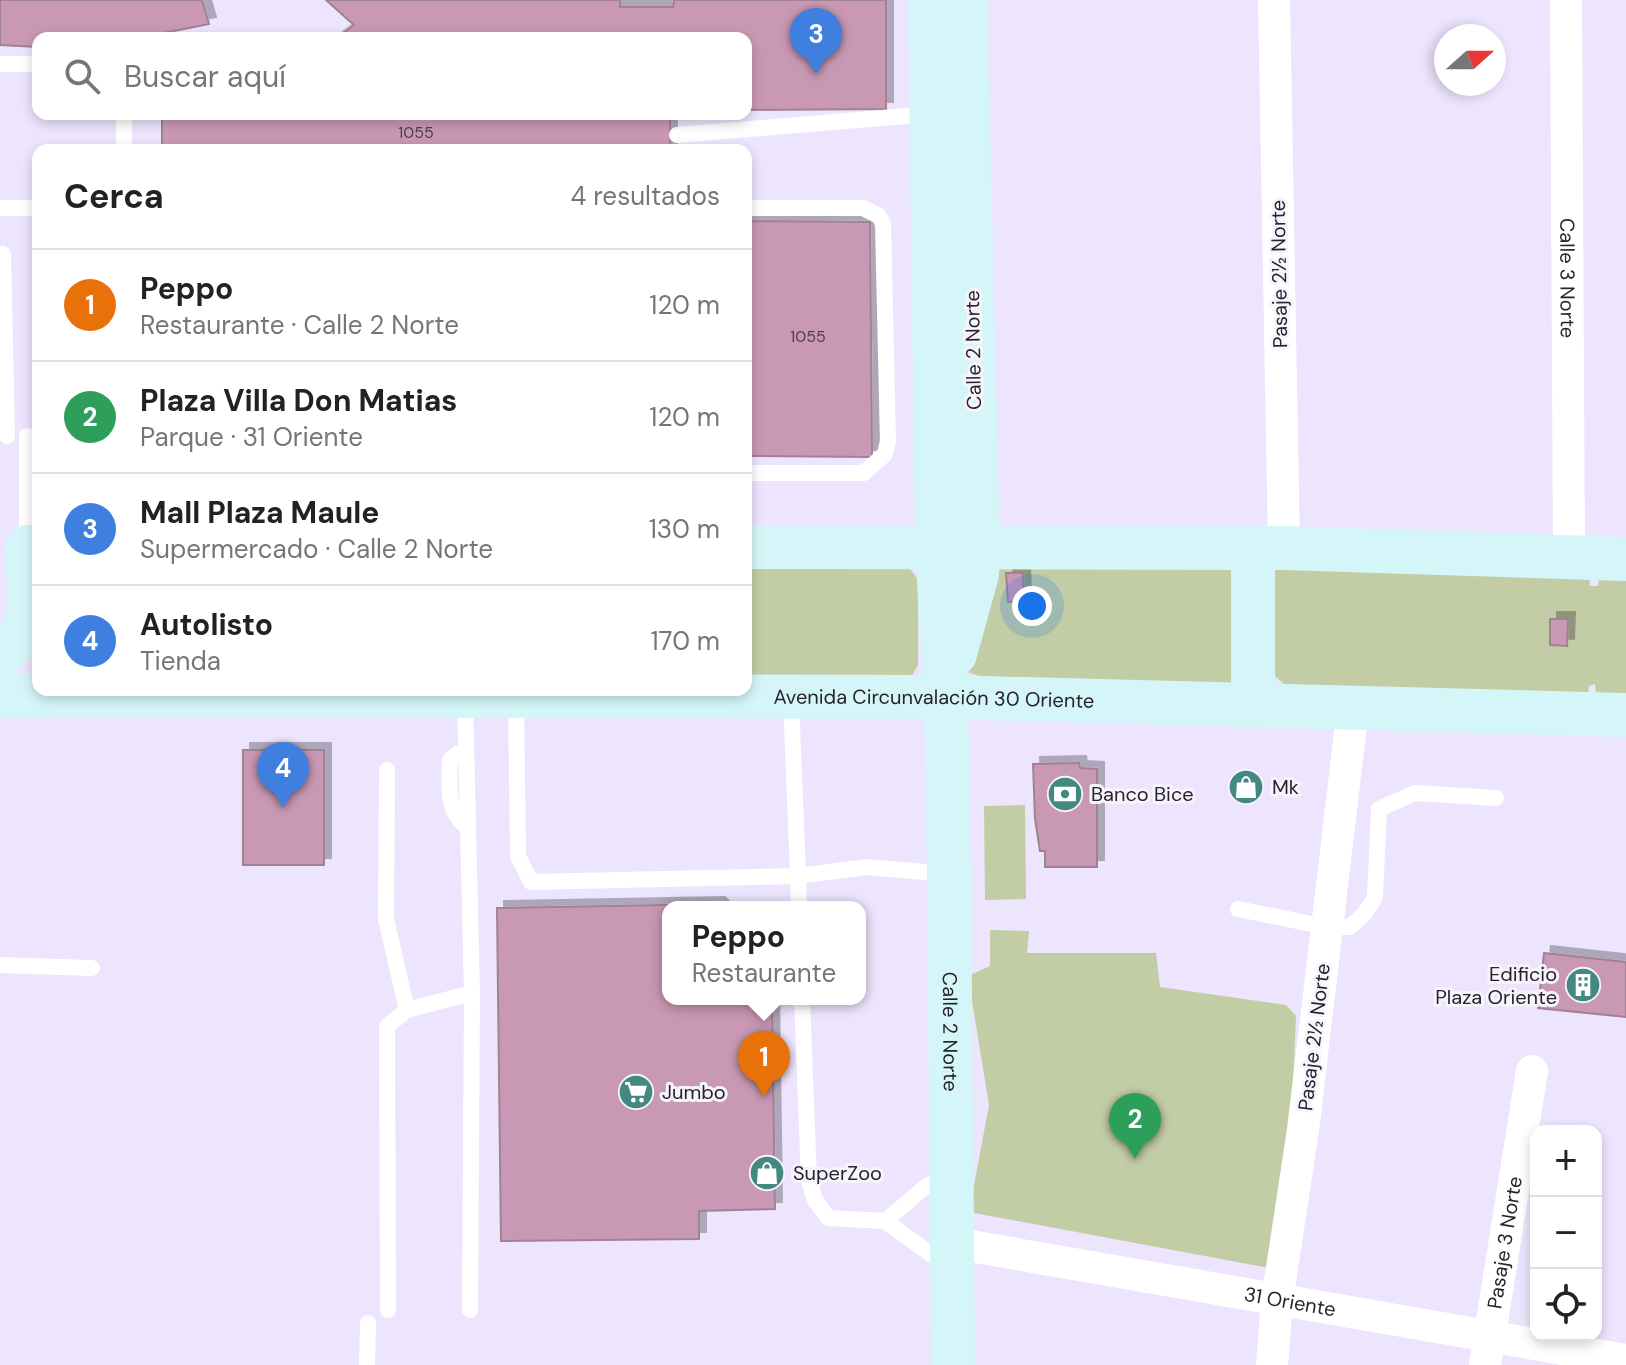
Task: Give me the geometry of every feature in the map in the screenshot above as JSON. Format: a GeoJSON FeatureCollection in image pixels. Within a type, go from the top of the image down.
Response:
{"type":"FeatureCollection","features":[{"type":"Feature","properties":{"kind":"main road","name":"Calle 2 Norte"},"geometry":{"type":"LineString","coordinates":[[930,0],[931,114],[957,548],[977,574],[946,697],[953,1365]]}},
{"type":"Feature","properties":{"kind":"main road","name":"Calle 2 Norte"},"geometry":{"type":"LineString","coordinates":[[957,548],[965,0]]}},
{"type":"Feature","properties":{"kind":"main road"},"geometry":{"type":"LineString","coordinates":[[0,654],[13,647],[25,629],[22,547]]}},
{"type":"Feature","properties":{"kind":"main road"},"geometry":{"type":"LineString","coordinates":[[752,547],[1268,548],[1626,559]]}},
{"type":"Feature","properties":{"kind":"main road"},"geometry":{"type":"LineString","coordinates":[[1253,703],[1268,548]]}},
{"type":"Feature","properties":{"kind":"main road","name":"Avenida Circunvalación 30 Oriente"},"geometry":{"type":"LineString","coordinates":[[0,695],[32,695]]}},
{"type":"Feature","properties":{"kind":"main road","name":"Avenida Circunvalación 30 Oriente"},"geometry":{"type":"LineString","coordinates":[[752,695],[1253,703],[1626,715]]}},
{"type":"Feature","properties":{"kind":"main road","name":"Avenida Circunvalación 30 Oriente"},"geometry":{"type":"LineString","coordinates":[[410,696],[465,697],[517,716],[695,696]]}},
{"type":"Feature","properties":{"kind":"street","name":"Pasaje 2½ Norte"},"geometry":{"type":"LineString","coordinates":[[1268,548],[1274,0]]}},
{"type":"Feature","properties":{"kind":"street","name":"Calle 3 Norte"},"geometry":{"type":"LineString","coordinates":[[1566,0],[1569,557]]}},
{"type":"Feature","properties":{"kind":"street","name":"Pasaje 2½ Norte"},"geometry":{"type":"LineString","coordinates":[[1272,1365],[1277,1301],[1303,1130],[1353,708]]}},
{"type":"Feature","properties":{"kind":"street","name":"Pasaje 3 Norte"},"geometry":{"type":"LineString","coordinates":[[1487,1351],[1532,1071]]}},
{"type":"Feature","properties":{"kind":"street","name":"31 Oriente"},"geometry":{"type":"LineString","coordinates":[[953,1258],[1277,1301],[1487,1351],[1626,1360]]}},
{"type":"Feature","properties":{"kind":"lane"},"geometry":{"type":"LineString","coordinates":[[0,64],[32,64]]}},
{"type":"Feature","properties":{"kind":"lane"},"geometry":{"type":"LineString","coordinates":[[677,135],[931,114]]}},
{"type":"Feature","properties":{"kind":"lane"},"geometry":{"type":"LineString","coordinates":[[124,120],[124,144]]}},
{"type":"Feature","properties":{"kind":"lane"},"geometry":{"type":"LineString","coordinates":[[0,208],[32,208]]}},
{"type":"Feature","properties":{"kind":"lane"},"geometry":{"type":"LineString","coordinates":[[752,208],[863,208],[879,216],[883,224],[888,441],[885,454],[864,473],[752,473]]}},
{"type":"Feature","properties":{"kind":"lane"},"geometry":{"type":"LineString","coordinates":[[3,254],[4,436],[32,436],[22,547]]}},
{"type":"Feature","properties":{"kind":"lane"},"geometry":{"type":"LineString","coordinates":[[465,697],[466,753],[457,754],[450,760],[449,780],[452,808],[467,827],[472,993],[470,1310]]}},
{"type":"Feature","properties":{"kind":"lane"},"geometry":{"type":"LineString","coordinates":[[791,697],[799,901]]}},
{"type":"Feature","properties":{"kind":"lane"},"geometry":{"type":"LineString","coordinates":[[517,716],[518,856],[531,882],[798,876],[867,867],[949,874]]}},
{"type":"Feature","properties":{"kind":"lane"},"geometry":{"type":"LineString","coordinates":[[387,770],[386,919],[407,1010]]}},
{"type":"Feature","properties":{"kind":"lane"},"geometry":{"type":"LineString","coordinates":[[1238,909],[1327,927],[1350,927],[1365,913],[1375,897],[1379,809],[1415,793],[1496,798]]}},
{"type":"Feature","properties":{"kind":"lane"},"geometry":{"type":"LineString","coordinates":[[0,965],[92,968]]}},
{"type":"Feature","properties":{"kind":"lane"},"geometry":{"type":"LineString","coordinates":[[388,1310],[387,1026],[407,1010],[472,993]]}},
{"type":"Feature","properties":{"kind":"lane"},"geometry":{"type":"LineString","coordinates":[[802,1005],[809,1181],[815,1200],[828,1218],[885,1221],[953,1258]]}},
{"type":"Feature","properties":{"kind":"lane"},"geometry":{"type":"LineString","coordinates":[[885,1221],[925,1187],[950,1176]]}},
{"type":"Feature","properties":{"kind":"lane"},"geometry":{"type":"LineString","coordinates":[[367,1365],[368,1323]]}},
{"type":"Feature","properties":{"kind":"green space"},"geometry":{"type":"Polygon","coordinates":[[[900,564],[911,570],[918,580],[918,665],[911,677],[757,681],[752,676],[752,569],[762,566],[900,564]]]}},
{"type":"Feature","properties":{"kind":"green space"},"geometry":{"type":"Polygon","coordinates":[[[1000,564],[1227,565],[1234,575],[1238,663],[1231,686],[988,679],[965,671],[1000,564]]]}},
{"type":"Feature","properties":{"kind":"green space"},"geometry":{"type":"Polygon","coordinates":[[[1271,565],[1589,573],[1590,586],[1598,586],[1600,572],[1626,573],[1626,707],[1596,695],[1595,684],[1589,686],[1588,698],[1285,685],[1275,676],[1271,565]]]}},
{"type":"Feature","properties":{"kind":"green space"},"geometry":{"type":"Polygon","coordinates":[[[1025,805],[1026,899],[985,900],[984,806],[1025,805]]]}},
{"type":"Feature","properties":{"kind":"green space"},"geometry":{"type":"Polygon","coordinates":[[[990,930],[1029,931],[1027,953],[1156,953],[1160,987],[1286,1005],[1296,1016],[1285,1271],[969,1212],[989,1105],[968,976],[990,966],[990,930]]]}},
{"type":"Feature","properties":{"kind":"building"},"geometry":{"type":"Polygon","coordinates":[[[0,0],[202,0],[209,24],[169,32],[32,32],[32,47],[0,45],[0,0]]]}},
{"type":"Feature","properties":{"kind":"building"},"geometry":{"type":"Polygon","coordinates":[[[326,0],[620,0],[620,7],[673,7],[674,0],[886,0],[886,109],[752,110],[752,32],[345,32],[354,25],[326,0]]]}},
{"type":"Feature","properties":{"kind":"building"},"geometry":{"type":"Polygon","coordinates":[[[162,120],[670,120],[670,144],[162,144],[162,120]]]}},
{"type":"Feature","properties":{"kind":"building"},"geometry":{"type":"Polygon","coordinates":[[[752,221],[870,222],[872,457],[752,456],[752,221]]]}},
{"type":"Feature","properties":{"kind":"building"},"geometry":{"type":"Polygon","coordinates":[[[1006,573],[1023,573],[1024,602],[1008,602],[1006,573]]]}},
{"type":"Feature","properties":{"kind":"building"},"geometry":{"type":"Polygon","coordinates":[[[1550,619],[1568,619],[1567,646],[1550,645],[1550,619]]]}},
{"type":"Feature","properties":{"kind":"building"},"geometry":{"type":"Polygon","coordinates":[[[243,750],[324,750],[324,865],[243,865],[243,750]]]}},
{"type":"Feature","properties":{"kind":"building","name":"Banco Bice"},"geometry":{"type":"Polygon","coordinates":[[[1079,763],[1080,768],[1097,769],[1097,867],[1045,867],[1045,851],[1040,851],[1035,819],[1033,764],[1079,763]]]}},
{"type":"Feature","properties":{"kind":"building","name":"Jumbo"},"geometry":{"type":"Polygon","coordinates":[[[662,905],[662,1005],[772,1005],[775,1209],[699,1211],[699,1239],[501,1241],[497,908],[662,905]]]}},
{"type":"Feature","properties":{"kind":"building","name":"Edificio Plaza Oriente"},"geometry":{"type":"Polygon","coordinates":[[[1544,953],[1626,962],[1626,1017],[1538,1008],[1544,953]]]}},
{"type":"Feature","properties":{"kind":"place","name":"Mall Plaza Maule"},"geometry":{"type":"Point","coordinates":[816,74]}},
{"type":"Feature","properties":{"kind":"place","name":"Mk"},"geometry":{"type":"Point","coordinates":[1246,787]}},
{"type":"Feature","properties":{"kind":"place","name":"Banco Bice"},"geometry":{"type":"Point","coordinates":[1065,794]}},
{"type":"Feature","properties":{"kind":"place","name":"Autolisto"},"geometry":{"type":"Point","coordinates":[283,808]}},
{"type":"Feature","properties":{"kind":"place","name":"Edificio Plaza Oriente"},"geometry":{"type":"Point","coordinates":[1583,985]}},
{"type":"Feature","properties":{"kind":"place","name":"Jumbo"},"geometry":{"type":"Point","coordinates":[636,1092]}},
{"type":"Feature","properties":{"kind":"place","name":"Peppo"},"geometry":{"type":"Point","coordinates":[764,1097]}},
{"type":"Feature","properties":{"kind":"place","name":"Plaza Villa Don Matias"},"geometry":{"type":"Point","coordinates":[1135,1159]}},
{"type":"Feature","properties":{"kind":"place","name":"SuperZoo"},"geometry":{"type":"Point","coordinates":[767,1173]}}]}
